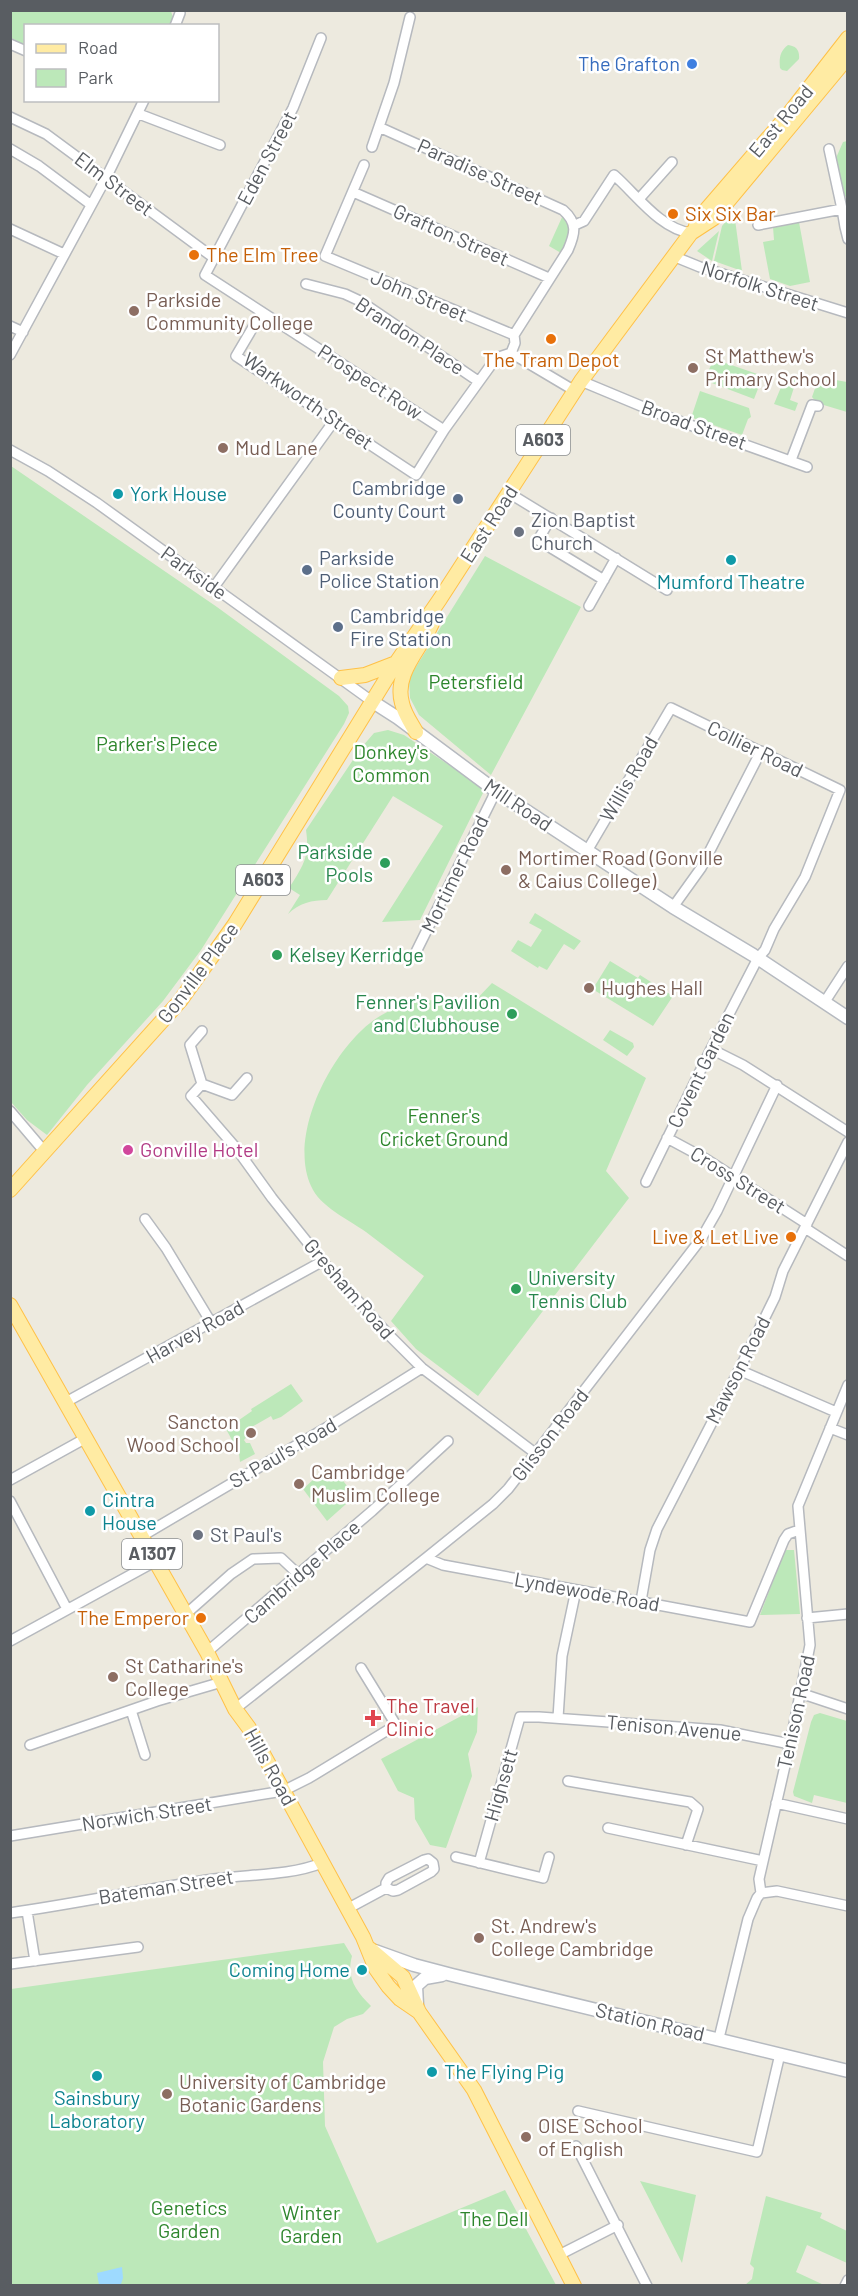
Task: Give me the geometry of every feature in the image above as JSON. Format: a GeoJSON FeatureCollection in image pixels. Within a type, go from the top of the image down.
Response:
{"type":"FeatureCollection","features":[{"type":"Feature","properties":{"kind":"main road","name":"East Road"},"geometry":{"type":"LineString","coordinates":[[373,702],[396,663],[578,386],[692,233],[706,210],[788,115],[848,39]]}},
{"type":"Feature","properties":{"kind":"main road","name":"East Road"},"geometry":{"type":"LineString","coordinates":[[692,233],[714,218],[848,57]]}},
{"type":"Feature","properties":{"kind":"main road"},"geometry":{"type":"LineString","coordinates":[[416,732],[402,705],[400,697],[402,677],[431,629],[440,599]]}},
{"type":"Feature","properties":{"kind":"main road"},"geometry":{"type":"LineString","coordinates":[[341,678],[366,675],[396,663]]}},
{"type":"Feature","properties":{"kind":"main road","name":"Gonville Place"},"geometry":{"type":"LineString","coordinates":[[10,1190],[195,982],[235,924],[373,702]]}},
{"type":"Feature","properties":{"kind":"main road","name":"Hills Road"},"geometry":{"type":"LineString","coordinates":[[10,1305],[186,1614],[235,1709],[249,1728],[371,1954],[376,1969],[399,1999],[419,2012]]}},
{"type":"Feature","properties":{"kind":"main road","name":"Hills Road"},"geometry":{"type":"LineString","coordinates":[[371,1954],[390,1965],[403,1977],[419,2012],[474,2090],[574,2286]]}},
{"type":"Feature","properties":{"kind":"street"},"geometry":{"type":"LineString","coordinates":[[176,24],[180,13]]}},
{"type":"Feature","properties":{"kind":"street"},"geometry":{"type":"LineString","coordinates":[[372,147],[394,83],[410,17]]}},
{"type":"Feature","properties":{"kind":"street","name":"Eden Street"},"geometry":{"type":"LineString","coordinates":[[205,275],[293,108],[321,38]]}},
{"type":"Feature","properties":{"kind":"street"},"geometry":{"type":"LineString","coordinates":[[10,355],[106,178],[139,114],[141,102]]}},
{"type":"Feature","properties":{"kind":"street"},"geometry":{"type":"LineString","coordinates":[[139,114],[220,145]]}},
{"type":"Feature","properties":{"kind":"street","name":"Elm Street"},"geometry":{"type":"LineString","coordinates":[[10,117],[46,135],[214,258]]}},
{"type":"Feature","properties":{"kind":"street","name":"Paradise Street"},"geometry":{"type":"LineString","coordinates":[[379,127],[563,210],[575,225]]}},
{"type":"Feature","properties":{"kind":"street"},"geometry":{"type":"LineString","coordinates":[[10,149],[39,166],[90,204]]}},
{"type":"Feature","properties":{"kind":"street"},"geometry":{"type":"LineString","coordinates":[[829,149],[848,239]]}},
{"type":"Feature","properties":{"kind":"street"},"geometry":{"type":"LineString","coordinates":[[639,199],[672,162]]}},
{"type":"Feature","properties":{"kind":"street"},"geometry":{"type":"LineString","coordinates":[[353,192],[364,165]]}},
{"type":"Feature","properties":{"kind":"street"},"geometry":{"type":"LineString","coordinates":[[444,430],[496,358],[511,353],[515,344],[513,335],[569,248],[574,236],[575,225],[584,221],[614,175],[665,221],[680,231],[692,233]]}},
{"type":"Feature","properties":{"kind":"street","name":"John Street"},"geometry":{"type":"LineString","coordinates":[[353,192],[325,256],[513,335]]}},
{"type":"Feature","properties":{"kind":"street","name":"Grafton Street"},"geometry":{"type":"LineString","coordinates":[[353,192],[549,278]]}},
{"type":"Feature","properties":{"kind":"street"},"geometry":{"type":"LineString","coordinates":[[758,225],[842,209]]}},
{"type":"Feature","properties":{"kind":"street"},"geometry":{"type":"LineString","coordinates":[[10,229],[64,254]]}},
{"type":"Feature","properties":{"kind":"street","name":"Norfolk Street"},"geometry":{"type":"LineString","coordinates":[[673,256],[700,267],[848,314]]}},
{"type":"Feature","properties":{"kind":"street","name":"Prospect Row"},"geometry":{"type":"LineString","coordinates":[[205,275],[444,430]]}},
{"type":"Feature","properties":{"kind":"street","name":"Brandon Place"},"geometry":{"type":"LineString","coordinates":[[306,284],[345,294],[360,301],[478,381]]}},
{"type":"Feature","properties":{"kind":"street","name":"Warkworth Street"},"geometry":{"type":"LineString","coordinates":[[262,312],[236,356],[416,475],[444,430]]}},
{"type":"Feature","properties":{"kind":"street"},"geometry":{"type":"LineString","coordinates":[[10,326],[23,332]]}},
{"type":"Feature","properties":{"kind":"street","name":"Broad Street"},"geometry":{"type":"LineString","coordinates":[[511,353],[578,386],[807,467]]}},
{"type":"Feature","properties":{"kind":"street"},"geometry":{"type":"LineString","coordinates":[[791,460],[812,405],[818,406]]}},
{"type":"Feature","properties":{"kind":"street"},"geometry":{"type":"LineString","coordinates":[[214,587],[334,421]]}},
{"type":"Feature","properties":{"kind":"street","name":"Parkside"},"geometry":{"type":"LineString","coordinates":[[10,450],[84,494],[373,702]]}},
{"type":"Feature","properties":{"kind":"street"},"geometry":{"type":"LineString","coordinates":[[509,493],[667,590]]}},
{"type":"Feature","properties":{"kind":"street"},"geometry":{"type":"LineString","coordinates":[[550,518],[537,540],[604,580]]}},
{"type":"Feature","properties":{"kind":"street"},"geometry":{"type":"LineString","coordinates":[[589,606],[616,558]]}},
{"type":"Feature","properties":{"kind":"street","name":"Mill Road"},"geometry":{"type":"LineString","coordinates":[[373,702],[496,791],[673,908],[758,958],[848,1018]]}},
{"type":"Feature","properties":{"kind":"street","name":"Collier Road"},"geometry":{"type":"LineString","coordinates":[[671,708],[840,790]]}},
{"type":"Feature","properties":{"kind":"street","name":"Willis Road"},"geometry":{"type":"LineString","coordinates":[[587,851],[671,708]]}},
{"type":"Feature","properties":{"kind":"street"},"geometry":{"type":"LineString","coordinates":[[673,908],[701,868],[761,751]]}},
{"type":"Feature","properties":{"kind":"street","name":"Covent Garden"},"geometry":{"type":"LineString","coordinates":[[646,1182],[758,958],[765,950],[774,929],[805,877],[840,790]]}},
{"type":"Feature","properties":{"kind":"street","name":"Mortimer Road"},"geometry":{"type":"LineString","coordinates":[[414,956],[496,791]]}},
{"type":"Feature","properties":{"kind":"street"},"geometry":{"type":"LineString","coordinates":[[824,1004],[848,966]]}},
{"type":"Feature","properties":{"kind":"street"},"geometry":{"type":"LineString","coordinates":[[202,1031],[190,1045],[202,1084],[232,1095],[247,1078]]}},
{"type":"Feature","properties":{"kind":"street"},"geometry":{"type":"LineString","coordinates":[[711,1049],[777,1085],[848,1132]]}},
{"type":"Feature","properties":{"kind":"street","name":"Gresham Road"},"geometry":{"type":"LineString","coordinates":[[202,1084],[190,1096],[236,1148],[323,1262],[422,1368],[535,1453]]}},
{"type":"Feature","properties":{"kind":"street","name":"Glisson Road"},"geometry":{"type":"LineString","coordinates":[[235,1709],[426,1558],[493,1504],[508,1489],[701,1239],[717,1211],[777,1085]]}},
{"type":"Feature","properties":{"kind":"street"},"geometry":{"type":"LineString","coordinates":[[10,1111],[44,1151]]}},
{"type":"Feature","properties":{"kind":"street","name":"Cross Street"},"geometry":{"type":"LineString","coordinates":[[667,1138],[733,1175],[848,1256]]}},
{"type":"Feature","properties":{"kind":"street","name":"Mawson Road"},"geometry":{"type":"LineString","coordinates":[[641,1601],[653,1540],[775,1297],[783,1271],[848,1142]]}},
{"type":"Feature","properties":{"kind":"street"},"geometry":{"type":"LineString","coordinates":[[145,1219],[166,1248],[212,1323]]}},
{"type":"Feature","properties":{"kind":"street","name":"Harvey Road"},"geometry":{"type":"LineString","coordinates":[[66,1402],[323,1262]]}},
{"type":"Feature","properties":{"kind":"street","name":"St Paul's Road"},"geometry":{"type":"LineString","coordinates":[[142,1536],[331,1425],[422,1368]]}},
{"type":"Feature","properties":{"kind":"street"},"geometry":{"type":"LineString","coordinates":[[739,1370],[836,1412]]}},
{"type":"Feature","properties":{"kind":"street","name":"Tenison Road"},"geometry":{"type":"LineString","coordinates":[[719,2038],[748,1919],[759,1895],[759,1879],[810,1645],[798,1506],[848,1385]]}},
{"type":"Feature","properties":{"kind":"street"},"geometry":{"type":"LineString","coordinates":[[830,1428],[848,1435]]}},
{"type":"Feature","properties":{"kind":"street"},"geometry":{"type":"LineString","coordinates":[[10,1480],[86,1438]]}},
{"type":"Feature","properties":{"kind":"street","name":"Cambridge Place"},"geometry":{"type":"LineString","coordinates":[[207,1652],[372,1511],[448,1441]]}},
{"type":"Feature","properties":{"kind":"street"},"geometry":{"type":"LineString","coordinates":[[10,1501],[67,1609]]}},
{"type":"Feature","properties":{"kind":"street","name":"Lyndewode Road"},"geometry":{"type":"LineString","coordinates":[[426,1558],[443,1565],[750,1622],[784,1540],[788,1534],[799,1530]]}},
{"type":"Feature","properties":{"kind":"street"},"geometry":{"type":"LineString","coordinates":[[186,1614],[231,1574],[253,1559],[281,1558],[298,1574]]}},
{"type":"Feature","properties":{"kind":"street"},"geometry":{"type":"LineString","coordinates":[[10,1641],[156,1561]]}},
{"type":"Feature","properties":{"kind":"street"},"geometry":{"type":"LineString","coordinates":[[558,1718],[562,1656],[576,1590]]}},
{"type":"Feature","properties":{"kind":"street"},"geometry":{"type":"LineString","coordinates":[[807,1618],[848,1614]]}},
{"type":"Feature","properties":{"kind":"street"},"geometry":{"type":"LineString","coordinates":[[283,1791],[309,1778],[396,1725],[361,1668]]}},
{"type":"Feature","properties":{"kind":"street"},"geometry":{"type":"LineString","coordinates":[[30,1745],[222,1682]]}},
{"type":"Feature","properties":{"kind":"street"},"geometry":{"type":"LineString","coordinates":[[800,1693],[848,1709]]}},
{"type":"Feature","properties":{"kind":"street"},"geometry":{"type":"LineString","coordinates":[[131,1710],[145,1755]]}},
{"type":"Feature","properties":{"kind":"street","name":"Highsett"},"geometry":{"type":"LineString","coordinates":[[479,1863],[520,1717],[531,1717]]}},
{"type":"Feature","properties":{"kind":"street","name":"Tenison Avenue"},"geometry":{"type":"LineString","coordinates":[[531,1717],[720,1730],[790,1744]]}},
{"type":"Feature","properties":{"kind":"street"},"geometry":{"type":"LineString","coordinates":[[568,1781],[690,1802],[698,1809],[686,1845]]}},
{"type":"Feature","properties":{"kind":"street","name":"Norwich Street"},"geometry":{"type":"LineString","coordinates":[[10,1836],[283,1791]]}},
{"type":"Feature","properties":{"kind":"street"},"geometry":{"type":"LineString","coordinates":[[776,1803],[848,1819]]}},
{"type":"Feature","properties":{"kind":"street"},"geometry":{"type":"LineString","coordinates":[[608,1828],[763,1861]]}},
{"type":"Feature","properties":{"kind":"street"},"geometry":{"type":"LineString","coordinates":[[456,1857],[543,1878],[549,1857]]}},
{"type":"Feature","properties":{"kind":"street"},"geometry":{"type":"LineString","coordinates":[[428,1859],[433,1863],[434,1869],[431,1872],[398,1890],[393,1891],[386,1887],[389,1878],[424,1860],[428,1859]]}},
{"type":"Feature","properties":{"kind":"street","name":"Bateman Street"},"geometry":{"type":"LineString","coordinates":[[10,1913],[239,1876],[309,1869],[322,1863]]}},
{"type":"Feature","properties":{"kind":"street"},"geometry":{"type":"LineString","coordinates":[[347,1909],[386,1887]]}},
{"type":"Feature","properties":{"kind":"street"},"geometry":{"type":"LineString","coordinates":[[759,1895],[777,1891],[848,1906]]}},
{"type":"Feature","properties":{"kind":"street"},"geometry":{"type":"LineString","coordinates":[[27,1911],[35,1961]]}},
{"type":"Feature","properties":{"kind":"street"},"geometry":{"type":"LineString","coordinates":[[10,1964],[138,1947]]}},
{"type":"Feature","properties":{"kind":"street","name":"Station Road"},"geometry":{"type":"LineString","coordinates":[[371,1954],[848,2071]]}},
{"type":"Feature","properties":{"kind":"street","name":"Station Road"},"geometry":{"type":"LineString","coordinates":[[390,1965],[416,1966]]}},
{"type":"Feature","properties":{"kind":"street"},"geometry":{"type":"LineString","coordinates":[[403,1977],[407,1969],[416,1966]]}},
{"type":"Feature","properties":{"kind":"street","name":"Station Road"},"geometry":{"type":"LineString","coordinates":[[419,2012],[415,1994],[416,1986],[428,1977],[452,1975]]}},
{"type":"Feature","properties":{"kind":"street"},"geometry":{"type":"LineString","coordinates":[[578,2111],[757,2152],[780,2054]]}},
{"type":"Feature","properties":{"kind":"street"},"geometry":{"type":"LineString","coordinates":[[576,2146],[647,2286]]}},
{"type":"Feature","properties":{"kind":"street"},"geometry":{"type":"LineString","coordinates":[[559,2255],[618,2225]]}},
{"type":"Feature","properties":{"kind":"street"},"geometry":{"type":"LineString","coordinates":[[845,2286],[848,2280]]}},
{"type":"Feature","properties":{"kind":"green space"},"geometry":{"type":"Polygon","coordinates":[[[11,11],[171,11],[173,18],[170,24],[24,24],[24,44],[11,38],[11,11]]]}},
{"type":"Feature","properties":{"kind":"green space"},"geometry":{"type":"Polygon","coordinates":[[[788,45],[797,49],[799,59],[787,71],[780,68],[780,61],[782,52],[788,45]]]}},
{"type":"Feature","properties":{"kind":"green space"},"geometry":{"type":"Polygon","coordinates":[[[847,141],[847,196],[844,197],[836,158],[843,142],[847,141]]]}},
{"type":"Feature","properties":{"kind":"green space"},"geometry":{"type":"Polygon","coordinates":[[[734,212],[742,271],[714,261],[722,226],[734,212]]]}},
{"type":"Feature","properties":{"kind":"green space"},"geometry":{"type":"Polygon","coordinates":[[[563,215],[569,224],[570,233],[561,253],[549,246],[563,215]]]}},
{"type":"Feature","properties":{"kind":"green space"},"geometry":{"type":"Polygon","coordinates":[[[799,222],[810,282],[790,286],[770,279],[763,242],[774,240],[773,227],[799,222]]]}},
{"type":"Feature","properties":{"kind":"green space"},"geometry":{"type":"Polygon","coordinates":[[[719,231],[712,261],[697,251],[719,231]]]}},
{"type":"Feature","properties":{"kind":"green space"},"geometry":{"type":"Polygon","coordinates":[[[714,359],[763,376],[754,399],[704,380],[714,359]]]}},
{"type":"Feature","properties":{"kind":"green space"},"geometry":{"type":"Polygon","coordinates":[[[783,373],[797,378],[790,400],[798,403],[795,411],[774,404],[784,380],[781,379],[783,373]]]}},
{"type":"Feature","properties":{"kind":"green space"},"geometry":{"type":"Polygon","coordinates":[[[819,377],[847,382],[847,412],[817,403],[812,397],[819,377]]]}},
{"type":"Feature","properties":{"kind":"green space"},"geometry":{"type":"Polygon","coordinates":[[[700,391],[749,408],[751,417],[742,435],[693,418],[700,391]]]}},
{"type":"Feature","properties":{"kind":"green space","name":"Parker's Piece"},"geometry":{"type":"Polygon","coordinates":[[[11,466],[217,607],[339,696],[348,706],[349,713],[201,950],[163,1001],[87,1085],[47,1135],[27,1120],[11,1102],[11,466]]]}},
{"type":"Feature","properties":{"kind":"green space","name":"Petersfield"},"geometry":{"type":"Polygon","coordinates":[[[485,556],[581,607],[491,775],[419,715],[410,698],[409,678],[485,556]]]}},
{"type":"Feature","properties":{"kind":"green space","name":"Donkey's Common"},"geometry":{"type":"Polygon","coordinates":[[[388,730],[404,735],[485,789],[420,920],[382,922],[443,826],[393,796],[327,900],[306,903],[288,914],[300,895],[289,888],[304,861],[307,847],[306,830],[361,748],[374,733],[388,730]]]}},
{"type":"Feature","properties":{"kind":"green space"},"geometry":{"type":"Polygon","coordinates":[[[535,913],[581,941],[574,950],[564,944],[547,970],[539,966],[538,968],[511,951],[518,940],[531,947],[542,930],[529,923],[535,913]]]}},
{"type":"Feature","properties":{"kind":"green space"},"geometry":{"type":"Polygon","coordinates":[[[610,961],[638,978],[640,975],[673,996],[653,1026],[594,990],[610,961]]]}},
{"type":"Feature","properties":{"kind":"green space","name":"Fenner's Cricket Ground"},"geometry":{"type":"Polygon","coordinates":[[[492,983],[646,1078],[606,1171],[629,1198],[478,1396],[416,1349],[391,1321],[424,1276],[321,1200],[311,1186],[305,1165],[305,1141],[319,1092],[346,1047],[363,1029],[391,1010],[413,1003],[436,1000],[471,1005],[492,983]]]}},
{"type":"Feature","properties":{"kind":"green space"},"geometry":{"type":"Polygon","coordinates":[[[610,1030],[633,1043],[634,1047],[627,1056],[603,1040],[610,1030]]]}},
{"type":"Feature","properties":{"kind":"green space"},"geometry":{"type":"Polygon","coordinates":[[[291,1384],[303,1401],[281,1417],[273,1420],[271,1416],[250,1428],[251,1432],[244,1440],[250,1443],[255,1454],[240,1462],[239,1453],[226,1429],[252,1411],[251,1409],[291,1384]]]}},
{"type":"Feature","properties":{"kind":"green space"},"geometry":{"type":"Polygon","coordinates":[[[327,1467],[333,1468],[355,1496],[327,1521],[303,1489],[327,1467]]]}},
{"type":"Feature","properties":{"kind":"green space"},"geometry":{"type":"Polygon","coordinates":[[[785,1550],[794,1550],[800,1614],[760,1615],[785,1550]]]}},
{"type":"Feature","properties":{"kind":"green space"},"geometry":{"type":"Polygon","coordinates":[[[478,1707],[477,1732],[468,1754],[472,1776],[446,1848],[430,1845],[415,1819],[414,1798],[398,1791],[381,1759],[478,1707]]]}},
{"type":"Feature","properties":{"kind":"green space"},"geometry":{"type":"Polygon","coordinates":[[[820,1713],[847,1721],[847,1803],[814,1795],[812,1803],[794,1796],[793,1792],[811,1722],[814,1715],[820,1713]]]}},
{"type":"Feature","properties":{"kind":"green space","name":"University of Cambridge Botanic Gardens"},"geometry":{"type":"Polygon","coordinates":[[[344,1943],[352,1956],[351,1978],[371,2006],[363,2014],[347,2019],[334,2027],[323,2062],[325,2126],[377,2243],[505,2190],[556,2285],[11,2286],[11,1989],[344,1943]]]}},
{"type":"Feature","properties":{"kind":"green space"},"geometry":{"type":"Polygon","coordinates":[[[640,2181],[696,2195],[682,2263],[640,2181]]]}},
{"type":"Feature","properties":{"kind":"green space"},"geometry":{"type":"Polygon","coordinates":[[[766,2196],[822,2213],[820,2218],[847,2231],[847,2263],[807,2245],[796,2272],[824,2285],[745,2285],[752,2279],[754,2268],[750,2264],[766,2196]]]}},
{"type":"Feature","properties":{"kind":"water"},"geometry":{"type":"Polygon","coordinates":[[[122,2267],[121,2284],[99,2285],[97,2273],[122,2267]]]}},
{"type":"Feature","properties":{"kind":"place","name":"The Grafton"},"geometry":{"type":"Point","coordinates":[692,64]}},
{"type":"Feature","properties":{"kind":"place","name":"Six Six Bar"},"geometry":{"type":"Point","coordinates":[673,214]}},
{"type":"Feature","properties":{"kind":"place","name":"The Elm Tree"},"geometry":{"type":"Point","coordinates":[194,255]}},
{"type":"Feature","properties":{"kind":"place","name":"Parkside Community College"},"geometry":{"type":"Point","coordinates":[134,311]}},
{"type":"Feature","properties":{"kind":"place","name":"The Tram Depot"},"geometry":{"type":"Point","coordinates":[551,339]}},
{"type":"Feature","properties":{"kind":"place","name":"St Matthew's Primary School"},"geometry":{"type":"Point","coordinates":[693,368]}},
{"type":"Feature","properties":{"kind":"place","name":"Mud Lane"},"geometry":{"type":"Point","coordinates":[223,448]}},
{"type":"Feature","properties":{"kind":"place","name":"York House"},"geometry":{"type":"Point","coordinates":[118,494]}},
{"type":"Feature","properties":{"kind":"place","name":"Cambridge County Court"},"geometry":{"type":"Point","coordinates":[458,499]}},
{"type":"Feature","properties":{"kind":"place","name":"Zion Baptist Church"},"geometry":{"type":"Point","coordinates":[519,532]}},
{"type":"Feature","properties":{"kind":"place","name":"Mumford Theatre"},"geometry":{"type":"Point","coordinates":[731,560]}},
{"type":"Feature","properties":{"kind":"place","name":"Parkside Police Station"},"geometry":{"type":"Point","coordinates":[307,570]}},
{"type":"Feature","properties":{"kind":"place","name":"Cambridge Fire Station"},"geometry":{"type":"Point","coordinates":[338,627]}},
{"type":"Feature","properties":{"kind":"place","name":"Parkside Pools"},"geometry":{"type":"Point","coordinates":[385,863]}},
{"type":"Feature","properties":{"kind":"place","name":"Mortimer Road (Gonville & Caius College)"},"geometry":{"type":"Point","coordinates":[506,870]}},
{"type":"Feature","properties":{"kind":"place","name":"Kelsey Kerridge"},"geometry":{"type":"Point","coordinates":[277,955]}},
{"type":"Feature","properties":{"kind":"place","name":"Hughes Hall"},"geometry":{"type":"Point","coordinates":[589,988]}},
{"type":"Feature","properties":{"kind":"place","name":"Fenner's Pavilion and Clubhouse"},"geometry":{"type":"Point","coordinates":[512,1014]}},
{"type":"Feature","properties":{"kind":"place","name":"Gonville Hotel"},"geometry":{"type":"Point","coordinates":[128,1150]}},
{"type":"Feature","properties":{"kind":"place","name":"Live & Let Live"},"geometry":{"type":"Point","coordinates":[791,1237]}},
{"type":"Feature","properties":{"kind":"place","name":"University Tennis Club"},"geometry":{"type":"Point","coordinates":[516,1289]}},
{"type":"Feature","properties":{"kind":"place","name":"Sancton Wood School"},"geometry":{"type":"Point","coordinates":[251,1433]}},
{"type":"Feature","properties":{"kind":"place","name":"Cambridge Muslim College"},"geometry":{"type":"Point","coordinates":[299,1484]}},
{"type":"Feature","properties":{"kind":"place","name":"Cintra House"},"geometry":{"type":"Point","coordinates":[90,1511]}},
{"type":"Feature","properties":{"kind":"place","name":"St Paul's"},"geometry":{"type":"Point","coordinates":[198,1535]}},
{"type":"Feature","properties":{"kind":"place","name":"The Emperor"},"geometry":{"type":"Point","coordinates":[201,1618]}},
{"type":"Feature","properties":{"kind":"place","name":"St Catharine's College"},"geometry":{"type":"Point","coordinates":[113,1677]}},
{"type":"Feature","properties":{"kind":"place","name":"The Travel Clinic"},"geometry":{"type":"Point","coordinates":[373,1718]}},
{"type":"Feature","properties":{"kind":"place","name":"St. Andrew's College Cambridge"},"geometry":{"type":"Point","coordinates":[479,1938]}},
{"type":"Feature","properties":{"kind":"place","name":"Coming Home"},"geometry":{"type":"Point","coordinates":[362,1970]}},
{"type":"Feature","properties":{"kind":"place","name":"The Flying Pig"},"geometry":{"type":"Point","coordinates":[432,2072]}},
{"type":"Feature","properties":{"kind":"place","name":"Sainsbury Laboratory"},"geometry":{"type":"Point","coordinates":[97,2076]}},
{"type":"Feature","properties":{"kind":"place","name":"University of Cambridge Botanic Gardens"},"geometry":{"type":"Point","coordinates":[167,2094]}},
{"type":"Feature","properties":{"kind":"place","name":"OISE School of English"},"geometry":{"type":"Point","coordinates":[526,2137]}},
{"type":"Feature","properties":{"kind":"park label","name":"The Dell"},"geometry":{"type":"Point","coordinates":[494,2219]}},
{"type":"Feature","properties":{"kind":"park label","name":"Genetics Garden"},"geometry":{"type":"Point","coordinates":[189,2220]}},
{"type":"Feature","properties":{"kind":"park label","name":"Winter Garden"},"geometry":{"type":"Point","coordinates":[311,2224]}}]}
